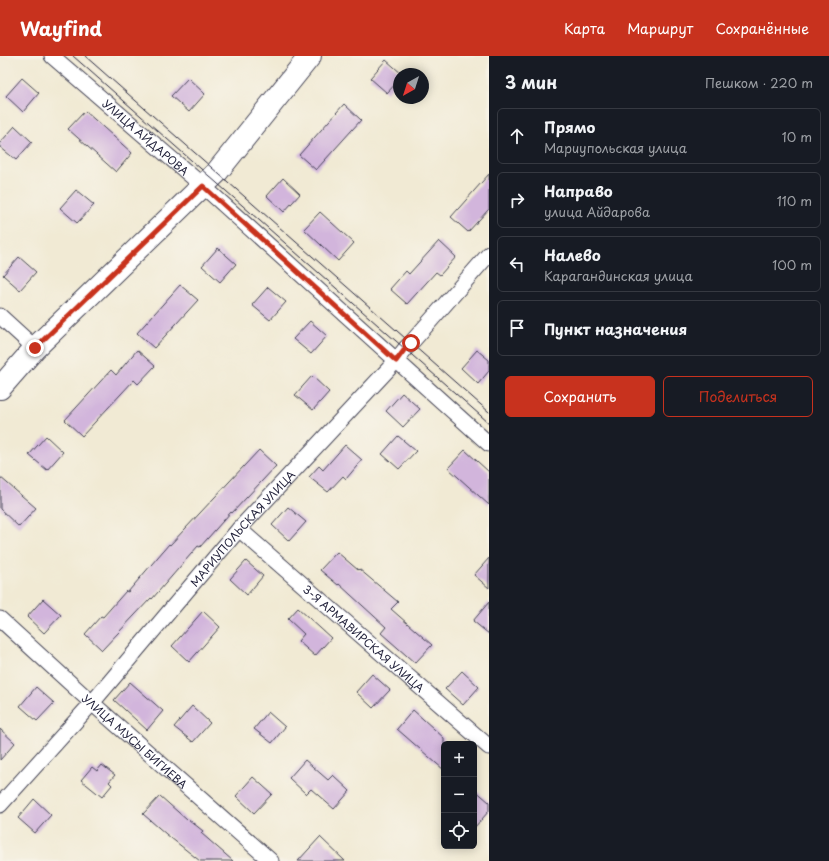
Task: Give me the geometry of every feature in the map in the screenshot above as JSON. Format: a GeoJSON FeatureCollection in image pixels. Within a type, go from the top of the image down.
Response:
{"type":"FeatureCollection","features":[{"type":"Feature","properties":{"kind":"street","name":"УЛИЦА АЙДАРОВА"},"geometry":{"type":"LineString","coordinates":[[52,56],[203,186],[489,444]]}},
{"type":"Feature","properties":{"kind":"street"},"geometry":{"type":"LineString","coordinates":[[0,388],[35,348],[203,186],[310,56]]}},
{"type":"Feature","properties":{"kind":"street","name":"МАРИУПОЛЬСКАЯ УЛИЦА"},"geometry":{"type":"LineString","coordinates":[[0,805],[92,703],[239,529],[396,361],[489,254]]}},
{"type":"Feature","properties":{"kind":"street"},"geometry":{"type":"LineString","coordinates":[[0,316],[35,348]]}},
{"type":"Feature","properties":{"kind":"street","name":"3-Я АРМАВИРСКАЯ УЛИЦА"},"geometry":{"type":"LineString","coordinates":[[239,529],[489,747]]}},
{"type":"Feature","properties":{"kind":"street","name":"УЛИЦА МУСЫ БИГИЕВА"},"geometry":{"type":"LineString","coordinates":[[0,619],[92,703],[271,861]]}},
{"type":"Feature","properties":{"kind":"building"},"geometry":{"type":"Polygon","coordinates":[[[386,60],[395,68],[393,68],[393,86],[387,93],[370,78],[386,60]]]}},
{"type":"Feature","properties":{"kind":"building"},"geometry":{"type":"Polygon","coordinates":[[[22,78],[39,93],[23,112],[6,96],[22,78]]]}},
{"type":"Feature","properties":{"kind":"building"},"geometry":{"type":"Polygon","coordinates":[[[188,78],[205,94],[189,112],[171,96],[188,78]]]}},
{"type":"Feature","properties":{"kind":"building"},"geometry":{"type":"Polygon","coordinates":[[[344,104],[361,120],[316,170],[299,155],[344,104]]]}},
{"type":"Feature","properties":{"kind":"building"},"geometry":{"type":"Polygon","coordinates":[[[85,111],[132,153],[116,172],[68,129],[85,111]]]}},
{"type":"Feature","properties":{"kind":"building"},"geometry":{"type":"Polygon","coordinates":[[[15,126],[32,142],[16,160],[0,147],[0,143],[15,126]]]}},
{"type":"Feature","properties":{"kind":"building"},"geometry":{"type":"Polygon","coordinates":[[[489,174],[489,209],[468,232],[451,217],[489,174]]]}},
{"type":"Feature","properties":{"kind":"building"},"geometry":{"type":"Polygon","coordinates":[[[283,178],[300,194],[284,212],[267,196],[283,178]]]}},
{"type":"Feature","properties":{"kind":"building"},"geometry":{"type":"Polygon","coordinates":[[[76,190],[94,205],[77,223],[60,208],[76,190]]]}},
{"type":"Feature","properties":{"kind":"building"},"geometry":{"type":"Polygon","coordinates":[[[320,212],[354,243],[338,261],[304,229],[320,212]]]}},
{"type":"Feature","properties":{"kind":"building"},"geometry":{"type":"Polygon","coordinates":[[[439,241],[456,257],[440,275],[436,272],[407,304],[390,289],[406,271],[409,274],[439,241]]]}},
{"type":"Feature","properties":{"kind":"building"},"geometry":{"type":"Polygon","coordinates":[[[218,248],[236,264],[220,282],[202,266],[218,248]]]}},
{"type":"Feature","properties":{"kind":"building"},"geometry":{"type":"Polygon","coordinates":[[[19,257],[36,272],[20,290],[3,275],[19,257]]]}},
{"type":"Feature","properties":{"kind":"building"},"geometry":{"type":"Polygon","coordinates":[[[180,285],[198,300],[154,348],[137,333],[180,285]]]}},
{"type":"Feature","properties":{"kind":"building"},"geometry":{"type":"Polygon","coordinates":[[[268,287],[286,302],[270,320],[252,305],[268,287]]]}},
{"type":"Feature","properties":{"kind":"building"},"geometry":{"type":"Polygon","coordinates":[[[310,321],[327,336],[311,354],[293,339],[310,321]]]}},
{"type":"Feature","properties":{"kind":"building"},"geometry":{"type":"Polygon","coordinates":[[[137,350],[155,366],[138,384],[134,380],[82,436],[65,420],[111,370],[116,375],[137,350]]]}},
{"type":"Feature","properties":{"kind":"building"},"geometry":{"type":"Polygon","coordinates":[[[477,350],[489,360],[489,371],[478,384],[461,368],[477,350]]]}},
{"type":"Feature","properties":{"kind":"building"},"geometry":{"type":"Polygon","coordinates":[[[312,376],[329,392],[313,410],[295,395],[312,376]]]}},
{"type":"Feature","properties":{"kind":"building"},"geometry":{"type":"Polygon","coordinates":[[[402,393],[420,409],[403,427],[386,411],[402,393]]]}},
{"type":"Feature","properties":{"kind":"building"},"geometry":{"type":"Polygon","coordinates":[[[46,436],[63,452],[47,470],[29,455],[46,436]]]}},
{"type":"Feature","properties":{"kind":"building"},"geometry":{"type":"Polygon","coordinates":[[[398,436],[416,451],[399,469],[382,454],[398,436]]]}},
{"type":"Feature","properties":{"kind":"building"},"geometry":{"type":"Polygon","coordinates":[[[345,445],[362,460],[346,479],[343,476],[328,492],[309,477],[319,466],[323,470],[345,445]]]}},
{"type":"Feature","properties":{"kind":"building"},"geometry":{"type":"Polygon","coordinates":[[[259,450],[276,466],[232,513],[231,512],[200,547],[198,546],[152,599],[151,598],[102,650],[85,634],[101,616],[103,617],[126,591],[128,592],[169,544],[170,545],[259,450]]]}},
{"type":"Feature","properties":{"kind":"building"},"geometry":{"type":"Polygon","coordinates":[[[465,450],[489,472],[489,505],[448,468],[465,450]]]}},
{"type":"Feature","properties":{"kind":"building"},"geometry":{"type":"Polygon","coordinates":[[[0,477],[36,508],[19,527],[0,509],[0,477]]]}},
{"type":"Feature","properties":{"kind":"building"},"geometry":{"type":"Polygon","coordinates":[[[288,507],[306,522],[289,541],[272,525],[288,507]]]}},
{"type":"Feature","properties":{"kind":"building"},"geometry":{"type":"Polygon","coordinates":[[[337,552],[398,602],[391,609],[432,645],[415,663],[381,633],[386,627],[339,584],[338,585],[320,570],[337,552]]]}},
{"type":"Feature","properties":{"kind":"building"},"geometry":{"type":"Polygon","coordinates":[[[489,558],[489,588],[474,575],[489,558]]]}},
{"type":"Feature","properties":{"kind":"building"},"geometry":{"type":"Polygon","coordinates":[[[246,561],[263,576],[247,595],[230,579],[246,561]]]}},
{"type":"Feature","properties":{"kind":"building"},"geometry":{"type":"Polygon","coordinates":[[[43,599],[61,615],[44,633],[27,617],[43,599]]]}},
{"type":"Feature","properties":{"kind":"building"},"geometry":{"type":"Polygon","coordinates":[[[489,602],[489,634],[473,621],[489,602]]]}},
{"type":"Feature","properties":{"kind":"building"},"geometry":{"type":"Polygon","coordinates":[[[298,608],[331,638],[315,656],[298,641],[304,634],[288,619],[298,608]]]}},
{"type":"Feature","properties":{"kind":"building"},"geometry":{"type":"Polygon","coordinates":[[[203,611],[220,627],[189,662],[172,646],[203,611]]]}},
{"type":"Feature","properties":{"kind":"building"},"geometry":{"type":"Polygon","coordinates":[[[462,671],[479,687],[463,705],[445,689],[462,671]]]}},
{"type":"Feature","properties":{"kind":"building"},"geometry":{"type":"Polygon","coordinates":[[[372,674],[390,690],[373,708],[356,692],[372,674]]]}},
{"type":"Feature","properties":{"kind":"building"},"geometry":{"type":"Polygon","coordinates":[[[130,682],[163,711],[147,730],[114,700],[130,682]]]}},
{"type":"Feature","properties":{"kind":"building"},"geometry":{"type":"Polygon","coordinates":[[[36,687],[54,703],[37,721],[20,706],[36,687]]]}},
{"type":"Feature","properties":{"kind":"building"},"geometry":{"type":"Polygon","coordinates":[[[192,706],[210,723],[193,742],[174,727],[192,706]]]}},
{"type":"Feature","properties":{"kind":"building"},"geometry":{"type":"Polygon","coordinates":[[[413,710],[444,738],[444,741],[441,741],[441,767],[397,729],[413,710]]]}},
{"type":"Feature","properties":{"kind":"building"},"geometry":{"type":"Polygon","coordinates":[[[268,712],[285,727],[272,743],[254,729],[268,712]]]}},
{"type":"Feature","properties":{"kind":"building"},"geometry":{"type":"Polygon","coordinates":[[[0,729],[15,743],[0,760],[0,729]]]}},
{"type":"Feature","properties":{"kind":"building"},"geometry":{"type":"Polygon","coordinates":[[[305,760],[328,780],[333,775],[350,791],[334,809],[311,789],[306,794],[289,778],[305,760]]]}},
{"type":"Feature","properties":{"kind":"building"},"geometry":{"type":"Polygon","coordinates":[[[102,765],[115,775],[109,782],[112,785],[102,797],[81,780],[92,767],[97,771],[102,765]]]}},
{"type":"Feature","properties":{"kind":"building"},"geometry":{"type":"Polygon","coordinates":[[[253,777],[272,794],[254,813],[236,796],[253,777]]]}},
{"type":"Feature","properties":{"kind":"building"},"geometry":{"type":"Polygon","coordinates":[[[477,792],[489,802],[489,811],[477,825],[477,792]]]}},
{"type":"Feature","properties":{"kind":"building"},"geometry":{"type":"Polygon","coordinates":[[[160,796],[187,820],[188,819],[203,831],[201,833],[233,861],[200,861],[143,814],[160,796]]]}},
{"type":"Feature","properties":{"kind":"building"},"geometry":{"type":"Polygon","coordinates":[[[34,799],[51,815],[35,833],[18,818],[34,799]]]}},
{"type":"Feature","properties":{"kind":"building"},"geometry":{"type":"Polygon","coordinates":[[[320,837],[345,861],[298,861],[320,837]]]}},
{"type":"Feature","properties":{"kind":"tram line"},"geometry":{"type":"LineString","coordinates":[[73,56],[489,423]]}},
{"type":"Feature","properties":{"kind":"tram line"},"geometry":{"type":"LineString","coordinates":[[85,56],[489,412]]}},
{"type":"Feature","properties":{"kind":"route"},"geometry":{"type":"LineString","coordinates":[[35,348],[203,186],[396,361],[411,343]]}}]}
